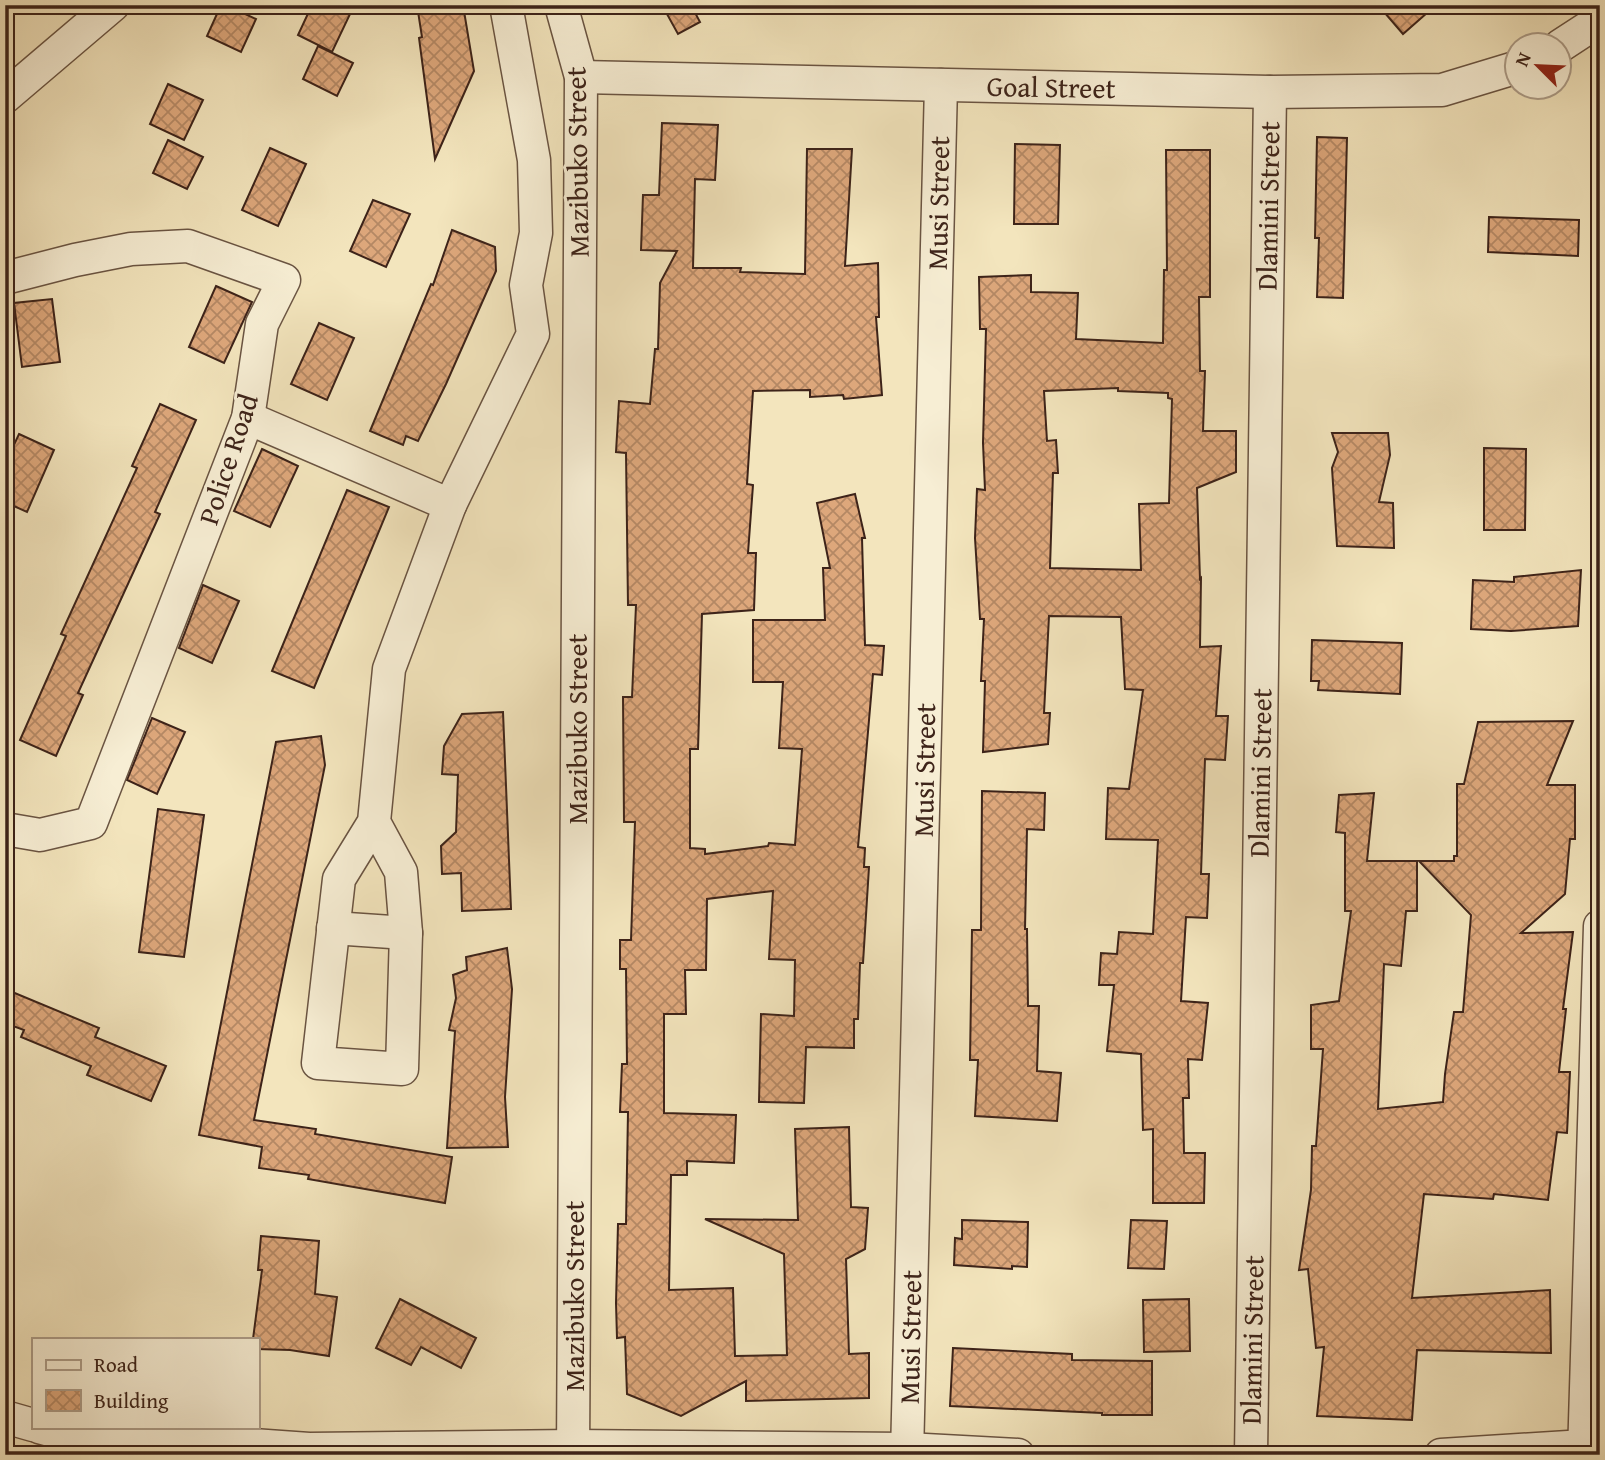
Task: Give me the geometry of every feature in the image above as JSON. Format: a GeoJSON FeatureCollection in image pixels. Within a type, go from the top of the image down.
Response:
{"type":"FeatureCollection","features":[{"type":"Feature","properties":{"kind":"street"},"geometry":{"type":"LineString","coordinates":[[374,822],[401,872],[406,933],[402,1069],[318,1063],[339,879],[374,822],[389,669],[450,505],[533,334],[526,285],[536,233],[534,160],[506,5]]}},
{"type":"Feature","properties":{"kind":"street","name":"Mazibuko Street"},"geometry":{"type":"LineString","coordinates":[[561,5],[580,77],[573,1450]]}},
{"type":"Feature","properties":{"kind":"street"},"geometry":{"type":"LineString","coordinates":[[5,97],[106,8]]}},
{"type":"Feature","properties":{"kind":"street"},"geometry":{"type":"LineString","coordinates":[[1574,36],[1600,20]]}},
{"type":"Feature","properties":{"kind":"street","name":"Goal Street"},"geometry":{"type":"LineString","coordinates":[[580,77],[1270,92],[1442,90],[1504,71]]}},
{"type":"Feature","properties":{"kind":"street","name":"Musi Street"},"geometry":{"type":"LineString","coordinates":[[907,1452],[941,85]]}},
{"type":"Feature","properties":{"kind":"street","name":"Dlamini Street"},"geometry":{"type":"LineString","coordinates":[[1251,1455],[1270,92]]}},
{"type":"Feature","properties":{"kind":"street","name":"Police Road"},"geometry":{"type":"LineString","coordinates":[[5,278],[131,249],[188,246],[284,280],[262,324],[248,418],[91,823],[40,835],[5,829]]}},
{"type":"Feature","properties":{"kind":"street"},"geometry":{"type":"LineString","coordinates":[[248,418],[450,505]]}},
{"type":"Feature","properties":{"kind":"street"},"geometry":{"type":"LineString","coordinates":[[333,928],[406,933]]}},
{"type":"Feature","properties":{"kind":"street"},"geometry":{"type":"LineString","coordinates":[[1441,1455],[1584,1450],[1599,942]]}},
{"type":"Feature","properties":{"kind":"street"},"geometry":{"type":"LineString","coordinates":[[5,1417],[32,1425]]}},
{"type":"Feature","properties":{"kind":"street"},"geometry":{"type":"LineString","coordinates":[[43,1428],[309,1449],[1018,1455]]}},
{"type":"Feature","properties":{"kind":"building"},"geometry":{"type":"Polygon","coordinates":[[[221,5],[256,19],[241,52],[207,36],[221,5]]]}},
{"type":"Feature","properties":{"kind":"building"},"geometry":{"type":"Polygon","coordinates":[[[312,5],[337,5],[351,12],[332,52],[298,35],[312,5]]]}},
{"type":"Feature","properties":{"kind":"building"},"geometry":{"type":"Polygon","coordinates":[[[417,5],[463,5],[474,71],[435,159],[419,38],[422,37],[417,5]]]}},
{"type":"Feature","properties":{"kind":"building"},"geometry":{"type":"Polygon","coordinates":[[[662,5],[691,5],[700,22],[678,34],[662,5]]]}},
{"type":"Feature","properties":{"kind":"building"},"geometry":{"type":"Polygon","coordinates":[[[1378,5],[1436,5],[1403,34],[1378,5]]]}},
{"type":"Feature","properties":{"kind":"building"},"geometry":{"type":"Polygon","coordinates":[[[318,46],[353,63],[337,96],[303,79],[318,46]]]}},
{"type":"Feature","properties":{"kind":"building"},"geometry":{"type":"Polygon","coordinates":[[[168,84],[203,100],[184,140],[150,124],[168,84]]]}},
{"type":"Feature","properties":{"kind":"building"},"geometry":{"type":"Polygon","coordinates":[[[662,123],[718,125],[715,180],[695,179],[693,268],[741,268],[740,272],[805,274],[807,149],[852,149],[845,266],[878,263],[879,317],[876,317],[882,395],[844,399],[843,395],[810,397],[810,390],[753,391],[747,484],[753,485],[748,553],[756,553],[754,610],[702,614],[698,749],[690,749],[690,848],[705,849],[705,854],[768,846],[769,843],[795,845],[802,749],[779,748],[783,682],[753,682],[753,620],[825,620],[823,568],[830,568],[817,503],[855,494],[865,538],[862,538],[865,645],[884,646],[882,675],[873,674],[858,847],[865,848],[864,867],[869,867],[858,1019],[854,1019],[854,1048],[806,1047],[804,1103],[759,1102],[761,1014],[794,1016],[795,960],[769,959],[773,891],[707,899],[706,970],[685,970],[686,1014],[664,1014],[664,1113],[736,1115],[734,1163],[687,1161],[687,1175],[671,1175],[669,1290],[733,1288],[735,1356],[787,1355],[784,1254],[705,1219],[798,1220],[795,1129],[849,1127],[851,1207],[868,1208],[865,1249],[846,1259],[849,1354],[869,1353],[869,1398],[746,1401],[746,1381],[681,1416],[627,1394],[625,1337],[617,1338],[616,1303],[618,1224],[626,1224],[628,1112],[620,1112],[622,1064],[627,1064],[626,969],[620,969],[620,940],[631,940],[635,822],[624,822],[623,697],[632,697],[636,605],[628,605],[626,453],[616,452],[619,401],[650,404],[655,349],[658,349],[660,283],[677,251],[641,250],[643,195],[659,195],[662,123]]]}},
{"type":"Feature","properties":{"kind":"building"},"geometry":{"type":"Polygon","coordinates":[[[1317,137],[1347,138],[1343,298],[1317,297],[1317,137]]]}},
{"type":"Feature","properties":{"kind":"building"},"geometry":{"type":"Polygon","coordinates":[[[168,140],[203,157],[187,189],[153,173],[168,140]]]}},
{"type":"Feature","properties":{"kind":"building"},"geometry":{"type":"Polygon","coordinates":[[[1015,144],[1060,145],[1058,224],[1014,224],[1015,144]]]}},
{"type":"Feature","properties":{"kind":"building"},"geometry":{"type":"Polygon","coordinates":[[[270,148],[306,164],[278,226],[242,210],[270,148]]]}},
{"type":"Feature","properties":{"kind":"building"},"geometry":{"type":"Polygon","coordinates":[[[1166,150],[1210,150],[1210,297],[1199,297],[1200,371],[1205,371],[1203,431],[1236,431],[1236,472],[1197,488],[1201,578],[1200,647],[1221,646],[1216,716],[1228,716],[1225,760],[1205,759],[1201,874],[1209,874],[1207,918],[1186,917],[1181,1001],[1208,1003],[1202,1060],[1188,1059],[1189,1098],[1183,1098],[1184,1153],[1205,1153],[1204,1203],[1153,1203],[1153,1129],[1143,1130],[1141,1054],[1107,1051],[1114,985],[1099,985],[1101,953],[1117,954],[1119,932],[1153,934],[1158,840],[1106,839],[1108,788],[1129,789],[1143,690],[1125,689],[1121,617],[1049,616],[1044,713],[1050,713],[1048,744],[983,752],[985,681],[981,681],[984,619],[980,619],[975,538],[977,489],[985,490],[983,443],[986,329],[980,329],[979,277],[1031,275],[1031,292],[1078,293],[1076,339],[1163,343],[1164,270],[1167,270],[1166,150]],[[1118,388],[1044,391],[1047,441],[1056,440],[1058,473],[1053,473],[1050,568],[1141,570],[1139,504],[1169,503],[1172,399],[1168,398],[1168,393],[1118,391],[1118,388]]]}},
{"type":"Feature","properties":{"kind":"building"},"geometry":{"type":"Polygon","coordinates":[[[373,200],[410,214],[386,267],[350,251],[373,200]]]}},
{"type":"Feature","properties":{"kind":"building"},"geometry":{"type":"Polygon","coordinates":[[[1489,217],[1579,220],[1578,256],[1488,252],[1489,217]]]}},
{"type":"Feature","properties":{"kind":"building"},"geometry":{"type":"Polygon","coordinates":[[[452,230],[495,247],[496,271],[418,441],[406,436],[403,445],[370,431],[431,284],[433,285],[452,230]]]}},
{"type":"Feature","properties":{"kind":"building"},"geometry":{"type":"Polygon","coordinates":[[[216,286],[252,302],[224,363],[189,347],[216,286]]]}},
{"type":"Feature","properties":{"kind":"building"},"geometry":{"type":"Polygon","coordinates":[[[52,299],[60,362],[22,367],[14,303],[52,299]]]}},
{"type":"Feature","properties":{"kind":"building"},"geometry":{"type":"Polygon","coordinates":[[[319,323],[354,338],[327,400],[291,384],[319,323]]]}},
{"type":"Feature","properties":{"kind":"building"},"geometry":{"type":"Polygon","coordinates":[[[160,404],[196,420],[155,512],[160,514],[78,693],[83,695],[56,756],[20,740],[66,636],[61,634],[137,468],[132,466],[160,404]]]}},
{"type":"Feature","properties":{"kind":"building"},"geometry":{"type":"Polygon","coordinates":[[[1332,433],[1388,433],[1390,455],[1379,502],[1393,503],[1394,548],[1337,546],[1332,468],[1338,452],[1332,433]]]}},
{"type":"Feature","properties":{"kind":"building"},"geometry":{"type":"Polygon","coordinates":[[[19,434],[54,450],[27,512],[5,502],[5,464],[19,434]]]}},
{"type":"Feature","properties":{"kind":"building"},"geometry":{"type":"Polygon","coordinates":[[[1484,448],[1526,449],[1525,530],[1484,530],[1484,448]]]}},
{"type":"Feature","properties":{"kind":"building"},"geometry":{"type":"Polygon","coordinates":[[[262,449],[298,466],[270,527],[234,511],[262,449]]]}},
{"type":"Feature","properties":{"kind":"building"},"geometry":{"type":"Polygon","coordinates":[[[347,490],[389,507],[314,688],[272,671],[347,490]]]}},
{"type":"Feature","properties":{"kind":"building"},"geometry":{"type":"Polygon","coordinates":[[[1581,570],[1578,626],[1511,631],[1471,629],[1473,580],[1514,582],[1514,577],[1581,570]]]}},
{"type":"Feature","properties":{"kind":"building"},"geometry":{"type":"Polygon","coordinates":[[[203,585],[239,601],[212,663],[179,648],[203,585]]]}},
{"type":"Feature","properties":{"kind":"building"},"geometry":{"type":"Polygon","coordinates":[[[1312,640],[1402,643],[1400,694],[1318,690],[1319,681],[1311,681],[1312,640]]]}},
{"type":"Feature","properties":{"kind":"building"},"geometry":{"type":"Polygon","coordinates":[[[503,712],[511,909],[462,911],[461,873],[442,874],[441,846],[456,832],[458,775],[442,774],[444,746],[462,714],[503,712]]]}},
{"type":"Feature","properties":{"kind":"building"},"geometry":{"type":"Polygon","coordinates":[[[152,718],[185,732],[157,794],[127,780],[152,718]]]}},
{"type":"Feature","properties":{"kind":"building"},"geometry":{"type":"Polygon","coordinates":[[[1573,721],[1547,785],[1575,785],[1575,839],[1570,839],[1565,894],[1521,933],[1573,932],[1563,1009],[1566,1009],[1559,1072],[1570,1072],[1567,1133],[1557,1132],[1548,1200],[1494,1194],[1493,1199],[1424,1194],[1412,1298],[1550,1290],[1551,1353],[1417,1350],[1412,1420],[1317,1416],[1324,1347],[1316,1348],[1308,1269],[1299,1270],[1311,1190],[1312,1146],[1316,1146],[1323,1049],[1311,1049],[1311,1005],[1339,1001],[1351,911],[1345,911],[1345,833],[1336,832],[1339,795],[1374,793],[1367,861],[1417,861],[1417,911],[1406,911],[1401,966],[1384,964],[1378,1109],[1443,1102],[1454,1012],[1463,1012],[1471,915],[1419,861],[1454,861],[1454,856],[1457,856],[1457,784],[1464,784],[1478,722],[1573,721]]]}},
{"type":"Feature","properties":{"kind":"building"},"geometry":{"type":"Polygon","coordinates":[[[321,736],[325,765],[254,1120],[316,1129],[315,1134],[452,1157],[445,1203],[308,1179],[309,1175],[259,1168],[262,1147],[199,1135],[276,742],[321,736]]]}},
{"type":"Feature","properties":{"kind":"building"},"geometry":{"type":"Polygon","coordinates":[[[982,791],[1045,793],[1044,830],[1027,829],[1025,929],[1028,1006],[1039,1006],[1037,1071],[1061,1073],[1057,1121],[975,1116],[978,1060],[970,1060],[972,930],[981,930],[982,791]]]}},
{"type":"Feature","properties":{"kind":"building"},"geometry":{"type":"Polygon","coordinates":[[[158,809],[204,815],[184,957],[139,952],[158,809]]]}},
{"type":"Feature","properties":{"kind":"building"},"geometry":{"type":"Polygon","coordinates":[[[507,948],[512,989],[505,1097],[508,1147],[447,1148],[455,1031],[449,1030],[456,998],[453,975],[467,970],[466,957],[507,948]]]}},
{"type":"Feature","properties":{"kind":"building"},"geometry":{"type":"Polygon","coordinates":[[[5,989],[99,1028],[95,1037],[166,1066],[151,1101],[87,1075],[91,1066],[21,1037],[24,1030],[5,1023],[5,989]]]}},
{"type":"Feature","properties":{"kind":"building"},"geometry":{"type":"Polygon","coordinates":[[[962,1220],[1028,1222],[1027,1267],[1012,1266],[1012,1269],[954,1265],[955,1238],[962,1239],[962,1220]]]}},
{"type":"Feature","properties":{"kind":"building"},"geometry":{"type":"Polygon","coordinates":[[[1131,1220],[1167,1221],[1164,1269],[1128,1268],[1131,1220]]]}},
{"type":"Feature","properties":{"kind":"building"},"geometry":{"type":"Polygon","coordinates":[[[261,1236],[319,1241],[315,1294],[337,1297],[329,1356],[290,1350],[259,1349],[259,1338],[253,1338],[262,1270],[258,1270],[261,1236]]]}},
{"type":"Feature","properties":{"kind":"building"},"geometry":{"type":"Polygon","coordinates":[[[400,1299],[476,1338],[461,1368],[421,1347],[411,1365],[376,1348],[400,1299]]]}},
{"type":"Feature","properties":{"kind":"building"},"geometry":{"type":"Polygon","coordinates":[[[1189,1299],[1190,1351],[1144,1352],[1143,1300],[1189,1299]]]}},
{"type":"Feature","properties":{"kind":"building"},"geometry":{"type":"Polygon","coordinates":[[[953,1348],[1072,1354],[1072,1360],[1152,1361],[1152,1415],[1102,1415],[950,1406],[953,1348]]]}}]}
